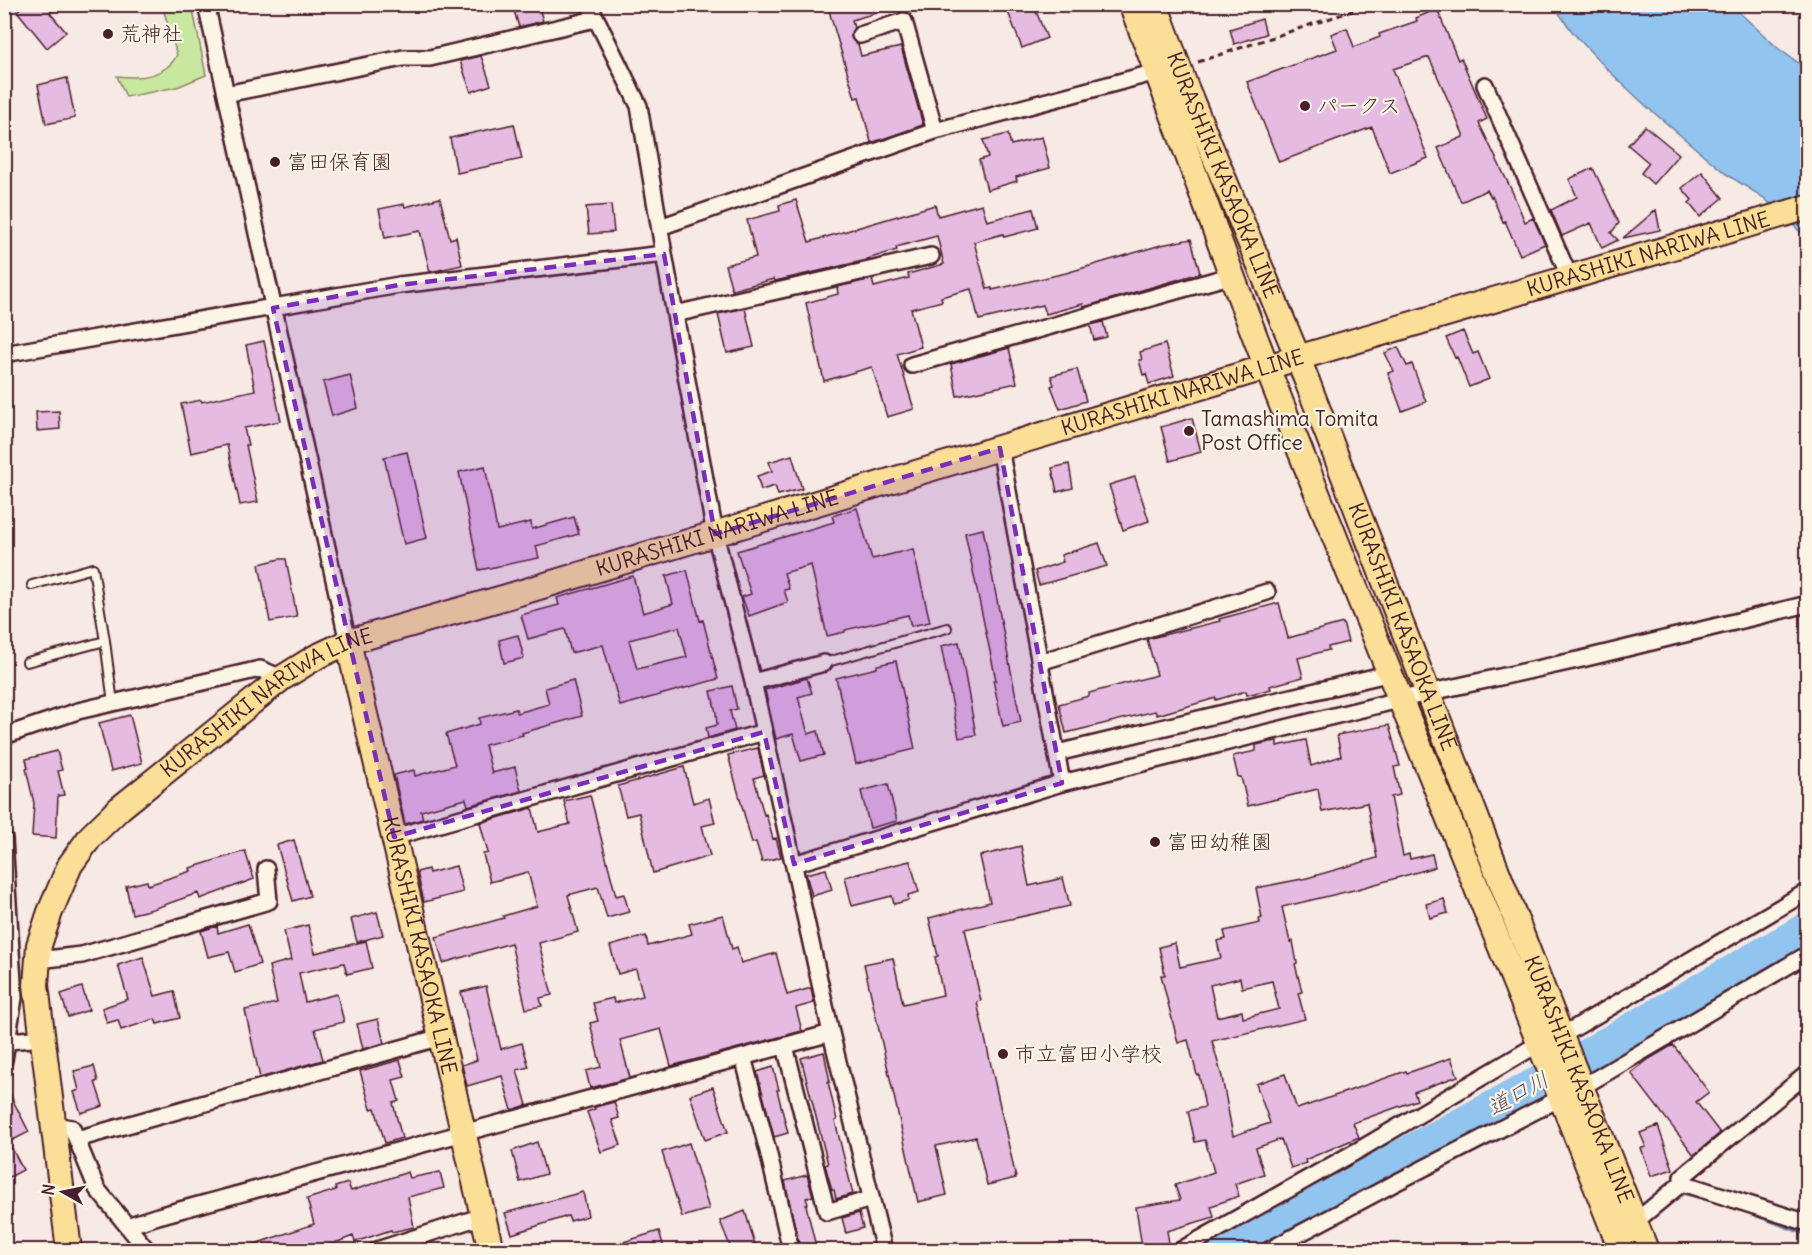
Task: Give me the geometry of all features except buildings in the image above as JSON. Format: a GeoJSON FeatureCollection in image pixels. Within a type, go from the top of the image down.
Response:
{"type":"FeatureCollection","features":[{"type":"Feature","properties":{"kind":"main road","name":"KURASHIKI KASAOKA LINE"},"geometry":{"type":"LineString","coordinates":[[1131,4],[1168,70],[1298,358],[1427,693],[1549,1040],[1560,1098],[1621,1251]]}},
{"type":"Feature","properties":{"kind":"main road","name":"KURASHIKI KASAOKA LINE"},"geometry":{"type":"LineString","coordinates":[[1155,4],[1168,70],[1233,275],[1267,367],[1402,700],[1549,1040],[1582,1088],[1646,1251]]}},
{"type":"Feature","properties":{"kind":"main road","name":"KURASHIKI NARIWA LINE"},"geometry":{"type":"LineString","coordinates":[[69,1251],[36,985],[39,945],[50,912],[70,865],[91,836],[120,808],[282,678],[316,657],[348,642],[506,597],[1267,367],[1808,207]]}},
{"type":"Feature","properties":{"kind":"main road","name":"KURASHIKI KASAOKA LINE"},"geometry":{"type":"LineString","coordinates":[[348,642],[490,1251]]}},
{"type":"Feature","properties":{"kind":"street"},"geometry":{"type":"LineString","coordinates":[[206,4],[348,642]]}},
{"type":"Feature","properties":{"kind":"street"},"geometry":{"type":"LineString","coordinates":[[226,94],[403,58],[430,58],[591,9],[639,106],[715,534],[753,682],[831,1033],[884,1251]]}},
{"type":"Feature","properties":{"kind":"street"},"geometry":{"type":"LineString","coordinates":[[860,35],[904,21],[935,131]]}},
{"type":"Feature","properties":{"kind":"street"},"geometry":{"type":"LineString","coordinates":[[660,227],[935,131],[1168,70]]}},
{"type":"Feature","properties":{"kind":"street"},"geometry":{"type":"LineString","coordinates":[[1485,85],[1570,278]]}},
{"type":"Feature","properties":{"kind":"street"},"geometry":{"type":"LineString","coordinates":[[4,354],[399,285],[664,254]]}},
{"type":"Feature","properties":{"kind":"street"},"geometry":{"type":"LineString","coordinates":[[675,314],[931,256]]}},
{"type":"Feature","properties":{"kind":"street"},"geometry":{"type":"LineString","coordinates":[[912,365],[1233,275]]}},
{"type":"Feature","properties":{"kind":"street"},"geometry":{"type":"LineString","coordinates":[[1000,448],[1062,783]]}},
{"type":"Feature","properties":{"kind":"street"},"geometry":{"type":"LineString","coordinates":[[1040,662],[1267,592]]}},
{"type":"Feature","properties":{"kind":"street"},"geometry":{"type":"LineString","coordinates":[[794,864],[1062,783],[1427,693],[1582,659],[1808,604]]}},
{"type":"Feature","properties":{"kind":"street"},"geometry":{"type":"LineString","coordinates":[[753,682],[824,663]]}},
{"type":"Feature","properties":{"kind":"street"},"geometry":{"type":"LineString","coordinates":[[4,736],[78,711],[260,669],[282,678]]}},
{"type":"Feature","properties":{"kind":"street"},"geometry":{"type":"LineString","coordinates":[[1057,753],[1391,672]]}},
{"type":"Feature","properties":{"kind":"street"},"geometry":{"type":"LineString","coordinates":[[394,837],[764,732]]}},
{"type":"Feature","properties":{"kind":"street"},"geometry":{"type":"LineString","coordinates":[[4,839],[14,998],[9,1041],[4,1060]]}},
{"type":"Feature","properties":{"kind":"street"},"geometry":{"type":"LineString","coordinates":[[38,960],[82,955],[269,901],[266,869]]}},
{"type":"Feature","properties":{"kind":"street"},"geometry":{"type":"LineString","coordinates":[[1181,1251],[1808,891]]}},
{"type":"Feature","properties":{"kind":"street"},"geometry":{"type":"LineString","coordinates":[[1269,1251],[1582,1088],[1808,954]]}},
{"type":"Feature","properties":{"kind":"street"},"geometry":{"type":"LineString","coordinates":[[127,1226],[831,1033]]}},
{"type":"Feature","properties":{"kind":"street"},"geometry":{"type":"LineString","coordinates":[[77,1139],[441,1037]]}},
{"type":"Feature","properties":{"kind":"street"},"geometry":{"type":"LineString","coordinates":[[9,1041],[43,1038]]}},
{"type":"Feature","properties":{"kind":"street"},"geometry":{"type":"LineString","coordinates":[[785,1046],[827,1212],[871,1199]]}},
{"type":"Feature","properties":{"kind":"street"},"geometry":{"type":"LineString","coordinates":[[743,1057],[791,1251]]}},
{"type":"Feature","properties":{"kind":"street"},"geometry":{"type":"LineString","coordinates":[[1635,1222],[1676,1188],[1682,1177],[1808,1073]]}},
{"type":"Feature","properties":{"kind":"street"},"geometry":{"type":"LineString","coordinates":[[54,1125],[72,1128],[98,1190],[147,1251]]}},
{"type":"Feature","properties":{"kind":"street"},"geometry":{"type":"LineString","coordinates":[[1676,1188],[1808,1223]]}},
{"type":"Feature","properties":{"kind":"street"},"geometry":{"type":"LineString","coordinates":[[377,1251],[483,1216]]}},
{"type":"Feature","properties":{"kind":"lane"},"geometry":{"type":"LineString","coordinates":[[32,585],[93,568],[113,703]]}},
{"type":"Feature","properties":{"kind":"lane"},"geometry":{"type":"LineString","coordinates":[[824,663],[947,628]]}},
{"type":"Feature","properties":{"kind":"lane"},"geometry":{"type":"LineString","coordinates":[[27,662],[105,641]]}},
{"type":"Feature","properties":{"kind":"path"},"geometry":{"type":"LineString","coordinates":[[1168,70],[1373,4]]}},
{"type":"Feature","properties":{"kind":"highlighted area"},"geometry":{"type":"Polygon","coordinates":[[[664,254],[715,534],[1000,448],[1062,783],[794,864],[764,732],[394,837],[273,308],[399,285],[664,254]]]}},
{"type":"Feature","properties":{"kind":"green space"},"geometry":{"type":"Polygon","coordinates":[[[162,5],[192,5],[206,75],[177,87],[126,97],[117,76],[151,75],[166,68],[177,55],[162,5]]]}},
{"type":"Feature","properties":{"kind":"water"},"geometry":{"type":"Polygon","coordinates":[[[1553,5],[1731,5],[1779,49],[1807,69],[1807,238],[1764,198],[1726,174],[1646,106],[1574,34],[1553,5]]]}},
{"type":"Feature","properties":{"kind":"waterway"},"geometry":{"type":"LineString","coordinates":[[614,38],[627,64]]}},
{"type":"Feature","properties":{"kind":"waterway","name":"道口川"},"geometry":{"type":"LineString","coordinates":[[1225,1250],[1536,1084],[1808,928]]}},
{"type":"Feature","properties":{"kind":"waterway"},"geometry":{"type":"LineString","coordinates":[[1678,1191],[1709,1199]]}},
{"type":"Feature","properties":{"kind":"waterway"},"geometry":{"type":"LineString","coordinates":[[1738,1208],[1808,1234]]}},
{"type":"Feature","properties":{"kind":"place","name":"荒神社"},"geometry":{"type":"Point","coordinates":[108,34]}},
{"type":"Feature","properties":{"kind":"place","name":"パークス"},"geometry":{"type":"Point","coordinates":[1305,106]}},
{"type":"Feature","properties":{"kind":"place","name":"富田保育園"},"geometry":{"type":"Point","coordinates":[275,162]}},
{"type":"Feature","properties":{"kind":"place","name":"Tamashima Tomita Post Office"},"geometry":{"type":"Point","coordinates":[1189,431]}},
{"type":"Feature","properties":{"kind":"place","name":"富田幼稚園"},"geometry":{"type":"Point","coordinates":[1155,842]}},
{"type":"Feature","properties":{"kind":"place","name":"市立富田小学校"},"geometry":{"type":"Point","coordinates":[1003,1054]}}]}
